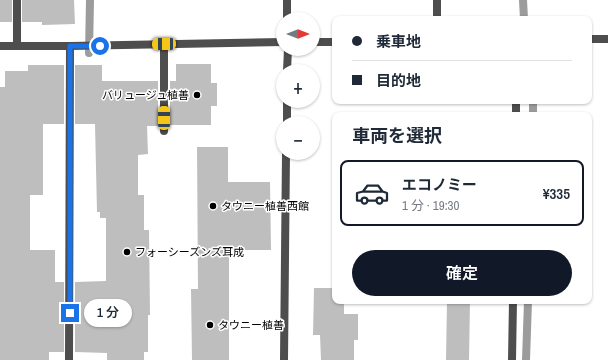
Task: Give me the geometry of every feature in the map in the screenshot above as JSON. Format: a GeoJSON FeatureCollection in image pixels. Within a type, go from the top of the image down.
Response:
{"type":"FeatureCollection","features":[{"type":"Feature","properties":{"kind":"street"},"geometry":{"type":"LineString","coordinates":[[17,0],[17,46]]}},
{"type":"Feature","properties":{"kind":"street"},"geometry":{"type":"LineString","coordinates":[[287,0],[287,12]]}},
{"type":"Feature","properties":{"kind":"street"},"geometry":{"type":"LineString","coordinates":[[437,0],[437,16]]}},
{"type":"Feature","properties":{"kind":"street"},"geometry":{"type":"LineString","coordinates":[[592,40],[608,39]]}},
{"type":"Feature","properties":{"kind":"street"},"geometry":{"type":"LineString","coordinates":[[0,46],[276,42]]}},
{"type":"Feature","properties":{"kind":"street"},"geometry":{"type":"LineString","coordinates":[[320,42],[332,42]]}},
{"type":"Feature","properties":{"kind":"street"},"geometry":{"type":"LineString","coordinates":[[164,44],[164,131]]}},
{"type":"Feature","properties":{"kind":"street"},"geometry":{"type":"LineString","coordinates":[[69,360],[70,46]]}},
{"type":"Feature","properties":{"kind":"street"},"geometry":{"type":"LineString","coordinates":[[284,360],[286,160]]}},
{"type":"Feature","properties":{"kind":"street"},"geometry":{"type":"LineString","coordinates":[[512,360],[513,304]]}},
{"type":"Feature","properties":{"kind":"building"},"geometry":{"type":"Polygon","coordinates":[[[0,0],[12,0],[12,22],[0,22],[0,0]]]}},
{"type":"Feature","properties":{"kind":"building"},"geometry":{"type":"Polygon","coordinates":[[[22,0],[74,0],[75,24],[42,25],[42,22],[22,22],[22,0]]]}},
{"type":"Feature","properties":{"kind":"building","name":"バリュージュ植善"},"geometry":{"type":"Polygon","coordinates":[[[176,64],[211,64],[211,83],[217,83],[217,106],[211,106],[211,125],[170,125],[170,81],[176,81],[176,64]]]}},
{"type":"Feature","properties":{"kind":"building"},"geometry":{"type":"Polygon","coordinates":[[[28,65],[64,65],[64,124],[43,124],[43,195],[30,195],[30,250],[55,250],[55,282],[64,282],[64,352],[49,352],[49,360],[0,360],[0,87],[5,87],[5,71],[28,71],[28,65]]]}},
{"type":"Feature","properties":{"kind":"building"},"geometry":{"type":"Polygon","coordinates":[[[75,65],[102,65],[102,81],[158,81],[158,126],[147,126],[148,154],[138,155],[138,195],[144,195],[144,230],[149,230],[150,315],[148,315],[148,352],[144,352],[144,360],[107,360],[107,353],[75,352],[75,282],[106,281],[106,218],[100,218],[100,212],[97,212],[95,124],[75,124],[75,65]]]}},
{"type":"Feature","properties":{"kind":"building"},"geometry":{"type":"Polygon","coordinates":[[[197,147],[228,147],[228,182],[270,182],[271,250],[229,250],[229,360],[192,360],[191,289],[198,289],[197,147]]]}},
{"type":"Feature","properties":{"kind":"building"},"geometry":{"type":"Polygon","coordinates":[[[314,288],[332,288],[332,304],[344,304],[344,314],[358,314],[358,340],[354,340],[354,360],[321,360],[320,335],[313,335],[314,288]]]}},
{"type":"Feature","properties":{"kind":"building"},"geometry":{"type":"Polygon","coordinates":[[[447,304],[470,304],[469,360],[446,360],[447,304]]]}},
{"type":"Feature","properties":{"kind":"waterway"},"geometry":{"type":"LineString","coordinates":[[89,53],[90,0]]}},
{"type":"Feature","properties":{"kind":"waterway"},"geometry":{"type":"LineString","coordinates":[[523,0],[524,16]]}},
{"type":"Feature","properties":{"kind":"waterway"},"geometry":{"type":"LineString","coordinates":[[533,104],[533,112]]}},
{"type":"Feature","properties":{"kind":"waterway"},"geometry":{"type":"LineString","coordinates":[[526,360],[528,304]]}},
{"type":"Feature","properties":{"kind":"place","name":"バリュージュ植善"},"geometry":{"type":"Point","coordinates":[197,95]}},
{"type":"Feature","properties":{"kind":"place","name":"タウニー植善西館"},"geometry":{"type":"Point","coordinates":[213,206]}},
{"type":"Feature","properties":{"kind":"place","name":"フォーシーズンズ耳成"},"geometry":{"type":"Point","coordinates":[127,252]}},
{"type":"Feature","properties":{"kind":"place","name":"タウニー植善"},"geometry":{"type":"Point","coordinates":[210,325]}},
{"type":"Feature","properties":{"kind":"route"},"geometry":{"type":"LineString","coordinates":[[70,313],[70,46],[100,46]]}}]}
